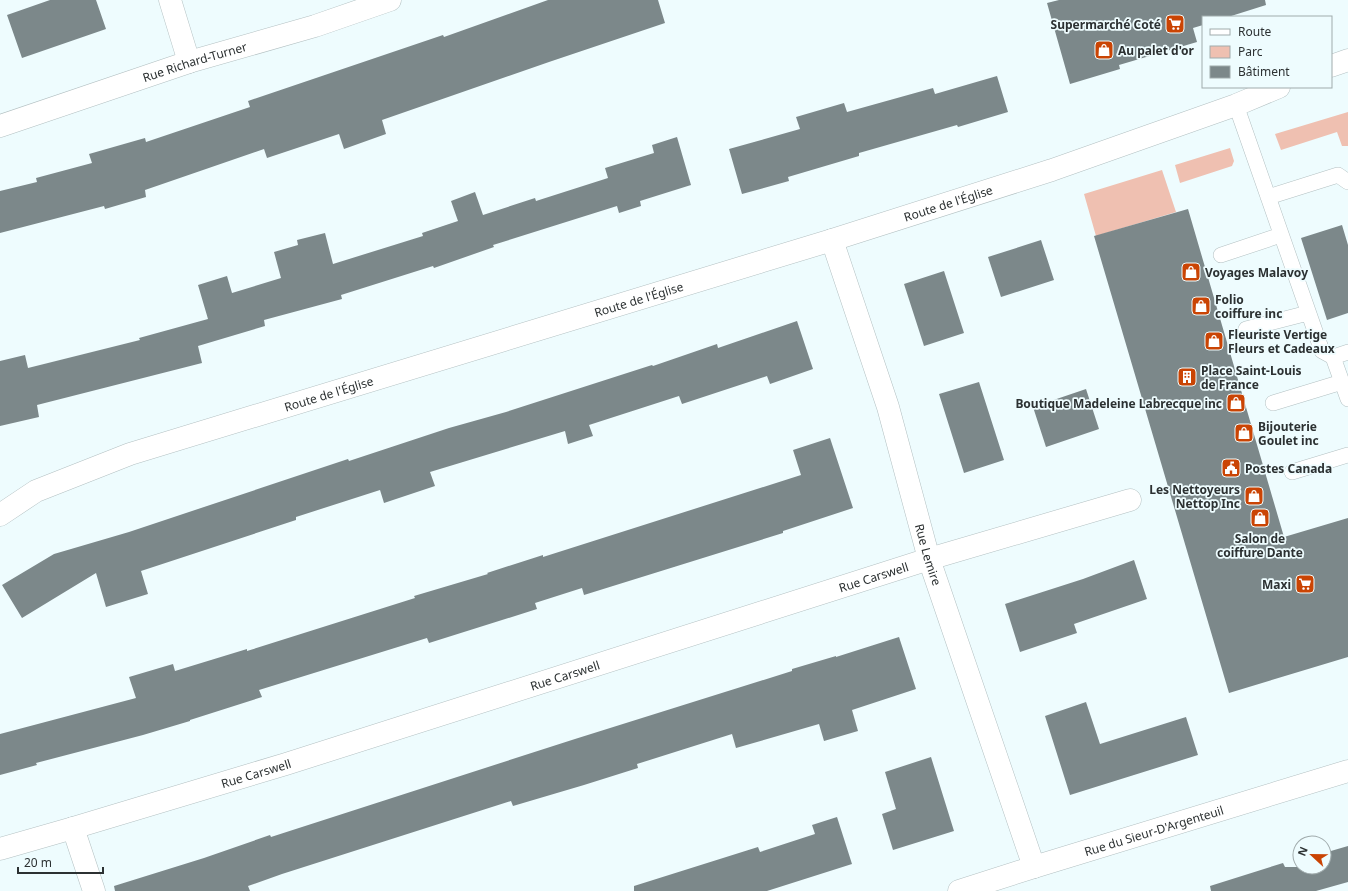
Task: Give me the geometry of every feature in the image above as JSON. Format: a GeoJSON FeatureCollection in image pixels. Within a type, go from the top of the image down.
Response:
{"type":"FeatureCollection","features":[{"type":"Feature","properties":{"kind":"street"},"geometry":{"type":"LineString","coordinates":[[170,0],[189,62]]}},
{"type":"Feature","properties":{"kind":"street","name":"Rue Richard-Turner"},"geometry":{"type":"LineString","coordinates":[[0,126],[189,62],[315,26],[390,0]]}},
{"type":"Feature","properties":{"kind":"street"},"geometry":{"type":"LineString","coordinates":[[1332,66],[1348,60]]}},
{"type":"Feature","properties":{"kind":"street","name":"Route de l'Église"},"geometry":{"type":"LineString","coordinates":[[0,515],[36,491],[130,454],[832,240],[1052,170],[1236,105],[1277,88]]}},
{"type":"Feature","properties":{"kind":"street","name":"Rue Lemire"},"geometry":{"type":"LineString","coordinates":[[832,240],[888,406],[929,559],[1034,867]]}},
{"type":"Feature","properties":{"kind":"street","name":"Rue Carswell"},"geometry":{"type":"LineString","coordinates":[[0,848],[73,828],[286,764],[929,559],[1130,500]]}},
{"type":"Feature","properties":{"kind":"street","name":"Rue du Sieur-D'Argenteuil"},"geometry":{"type":"LineString","coordinates":[[959,891],[1348,771]]}},
{"type":"Feature","properties":{"kind":"street"},"geometry":{"type":"LineString","coordinates":[[73,828],[94,891]]}},
{"type":"Feature","properties":{"kind":"lane"},"geometry":{"type":"LineString","coordinates":[[1236,105],[1322,351],[1333,357],[1348,399]]}},
{"type":"Feature","properties":{"kind":"lane"},"geometry":{"type":"LineString","coordinates":[[1268,197],[1338,175],[1348,182]]}},
{"type":"Feature","properties":{"kind":"lane"},"geometry":{"type":"LineString","coordinates":[[1222,255],[1281,235]]}},
{"type":"Feature","properties":{"kind":"lane"},"geometry":{"type":"LineString","coordinates":[[1246,329],[1308,313]]}},
{"type":"Feature","properties":{"kind":"lane"},"geometry":{"type":"LineString","coordinates":[[1333,357],[1348,352]]}},
{"type":"Feature","properties":{"kind":"lane"},"geometry":{"type":"LineString","coordinates":[[1273,403],[1342,382]]}},
{"type":"Feature","properties":{"kind":"lane"},"geometry":{"type":"LineString","coordinates":[[1292,472],[1348,455]]}},
{"type":"Feature","properties":{"kind":"green space"},"geometry":{"type":"Polygon","coordinates":[[[1348,112],[1348,146],[1342,146],[1337,132],[1281,150],[1275,134],[1348,112]]]}},
{"type":"Feature","properties":{"kind":"green space"},"geometry":{"type":"Polygon","coordinates":[[[1230,148],[1234,161],[1232,166],[1180,183],[1175,165],[1230,148]]]}},
{"type":"Feature","properties":{"kind":"green space"},"geometry":{"type":"Polygon","coordinates":[[[1162,170],[1176,212],[1096,236],[1084,194],[1162,170]]]}},
{"type":"Feature","properties":{"kind":"building"},"geometry":{"type":"Polygon","coordinates":[[[50,0],[96,0],[106,29],[22,58],[7,15],[50,0]]]}},
{"type":"Feature","properties":{"kind":"building"},"geometry":{"type":"Polygon","coordinates":[[[548,0],[658,0],[665,23],[382,120],[386,134],[344,149],[339,134],[267,158],[264,149],[145,190],[146,197],[105,209],[104,206],[0,233],[0,191],[37,182],[36,178],[92,163],[89,154],[145,138],[146,142],[250,107],[248,101],[443,35],[444,37],[548,0]]]}},
{"type":"Feature","properties":{"kind":"building"},"geometry":{"type":"Polygon","coordinates":[[[1059,0],[1265,0],[1266,5],[1231,16],[1202,16],[1202,25],[1193,28],[1197,42],[1119,65],[1120,69],[1070,84],[1047,3],[1059,0]]]}},
{"type":"Feature","properties":{"kind":"building"},"geometry":{"type":"Polygon","coordinates":[[[997,76],[1008,112],[859,153],[859,156],[788,177],[789,181],[742,194],[729,149],[800,129],[796,117],[844,103],[847,112],[933,88],[935,94],[997,76]]]}},
{"type":"Feature","properties":{"kind":"building"},"geometry":{"type":"Polygon","coordinates":[[[677,137],[691,185],[640,201],[641,206],[619,213],[617,206],[493,245],[494,247],[434,268],[433,266],[341,295],[342,299],[264,320],[265,326],[198,346],[202,363],[37,405],[39,417],[0,426],[0,361],[25,355],[28,368],[140,340],[139,338],[208,319],[198,285],[227,276],[232,293],[281,278],[274,252],[298,245],[297,240],[325,233],[333,264],[423,236],[422,233],[458,221],[451,201],[475,192],[483,215],[535,198],[536,201],[608,178],[605,168],[654,153],[652,145],[677,137]]]}},
{"type":"Feature","properties":{"kind":"building","name":"Place Saint-Louis de France"},"geometry":{"type":"Polygon","coordinates":[[[1188,209],[1284,537],[1348,518],[1348,657],[1229,693],[1094,236],[1188,209]]]}},
{"type":"Feature","properties":{"kind":"building"},"geometry":{"type":"Polygon","coordinates":[[[1342,225],[1348,245],[1348,313],[1327,320],[1301,238],[1342,225]]]}},
{"type":"Feature","properties":{"kind":"building"},"geometry":{"type":"Polygon","coordinates":[[[1041,240],[1054,280],[1001,297],[988,257],[1041,240]]]}},
{"type":"Feature","properties":{"kind":"building"},"geometry":{"type":"Polygon","coordinates":[[[944,271],[964,333],[924,346],[904,284],[944,271]]]}},
{"type":"Feature","properties":{"kind":"building"},"geometry":{"type":"Polygon","coordinates":[[[797,321],[813,369],[770,384],[767,376],[682,404],[679,396],[589,425],[593,436],[568,444],[565,431],[430,472],[435,486],[384,503],[380,490],[296,517],[296,520],[141,571],[148,594],[106,607],[96,573],[22,618],[2,585],[54,554],[129,532],[348,459],[349,461],[449,428],[506,412],[652,365],[653,366],[717,344],[718,348],[797,321]]]}},
{"type":"Feature","properties":{"kind":"building"},"geometry":{"type":"Polygon","coordinates":[[[979,382],[1004,460],[964,473],[939,394],[979,382]]]}},
{"type":"Feature","properties":{"kind":"building"},"geometry":{"type":"Polygon","coordinates":[[[1086,389],[1099,429],[1046,447],[1033,407],[1086,389]]]}},
{"type":"Feature","properties":{"kind":"building"},"geometry":{"type":"Polygon","coordinates":[[[830,438],[853,508],[783,531],[783,533],[584,595],[582,588],[535,603],[537,609],[429,643],[427,638],[259,690],[262,697],[190,721],[36,763],[37,765],[0,775],[0,734],[136,698],[129,677],[173,664],[175,671],[247,649],[247,651],[415,598],[414,596],[488,574],[487,573],[543,555],[543,557],[801,475],[793,450],[830,438]]]}},
{"type":"Feature","properties":{"kind":"building"},"geometry":{"type":"Polygon","coordinates":[[[1134,560],[1147,599],[1074,624],[1077,633],[1020,652],[1005,604],[1083,579],[1134,560]]]}},
{"type":"Feature","properties":{"kind":"building"},"geometry":{"type":"Polygon","coordinates":[[[899,637],[916,689],[852,710],[858,731],[824,741],[819,724],[736,748],[732,734],[637,764],[638,768],[584,785],[513,806],[511,801],[282,874],[248,886],[250,891],[115,891],[114,886],[204,858],[270,835],[271,837],[792,671],[792,669],[899,637]]]}},
{"type":"Feature","properties":{"kind":"building"},"geometry":{"type":"Polygon","coordinates":[[[1086,702],[1100,744],[1186,717],[1198,755],[1070,795],[1045,716],[1086,702]]]}},
{"type":"Feature","properties":{"kind":"building"},"geometry":{"type":"Polygon","coordinates":[[[931,757],[954,831],[893,850],[882,814],[896,809],[885,772],[931,757]]]}},
{"type":"Feature","properties":{"kind":"building"},"geometry":{"type":"Polygon","coordinates":[[[837,817],[852,864],[767,891],[634,891],[634,886],[758,847],[760,852],[815,834],[812,825],[837,817]]]}},
{"type":"Feature","properties":{"kind":"building"},"geometry":{"type":"Polygon","coordinates":[[[1348,846],[1348,882],[1316,891],[1211,891],[1210,886],[1283,863],[1285,867],[1292,867],[1292,875],[1332,875],[1332,851],[1348,846]]]}},
{"type":"Feature","properties":{"kind":"place","name":"Supermarché Coté"},"geometry":{"type":"Point","coordinates":[1175,24]}},
{"type":"Feature","properties":{"kind":"place","name":"Au palet d'or"},"geometry":{"type":"Point","coordinates":[1104,50]}},
{"type":"Feature","properties":{"kind":"place","name":"Voyages Malavoy"},"geometry":{"type":"Point","coordinates":[1191,272]}},
{"type":"Feature","properties":{"kind":"place","name":"Folio coiffure inc"},"geometry":{"type":"Point","coordinates":[1201,306]}},
{"type":"Feature","properties":{"kind":"place","name":"Fleuriste Vertige Fleurs et Cadeaux"},"geometry":{"type":"Point","coordinates":[1214,341]}},
{"type":"Feature","properties":{"kind":"place","name":"Place Saint-Louis de France"},"geometry":{"type":"Point","coordinates":[1187,377]}},
{"type":"Feature","properties":{"kind":"place","name":"Boutique Madeleine Labrecque inc"},"geometry":{"type":"Point","coordinates":[1236,403]}},
{"type":"Feature","properties":{"kind":"place","name":"Bijouterie Goulet inc"},"geometry":{"type":"Point","coordinates":[1244,433]}},
{"type":"Feature","properties":{"kind":"place","name":"Postes Canada"},"geometry":{"type":"Point","coordinates":[1231,468]}},
{"type":"Feature","properties":{"kind":"place","name":"Les Nettoyeurs Nettop Inc"},"geometry":{"type":"Point","coordinates":[1254,496]}},
{"type":"Feature","properties":{"kind":"place","name":"Salon de coiffure Dante"},"geometry":{"type":"Point","coordinates":[1260,518]}},
{"type":"Feature","properties":{"kind":"place","name":"Maxi"},"geometry":{"type":"Point","coordinates":[1305,584]}}]}
